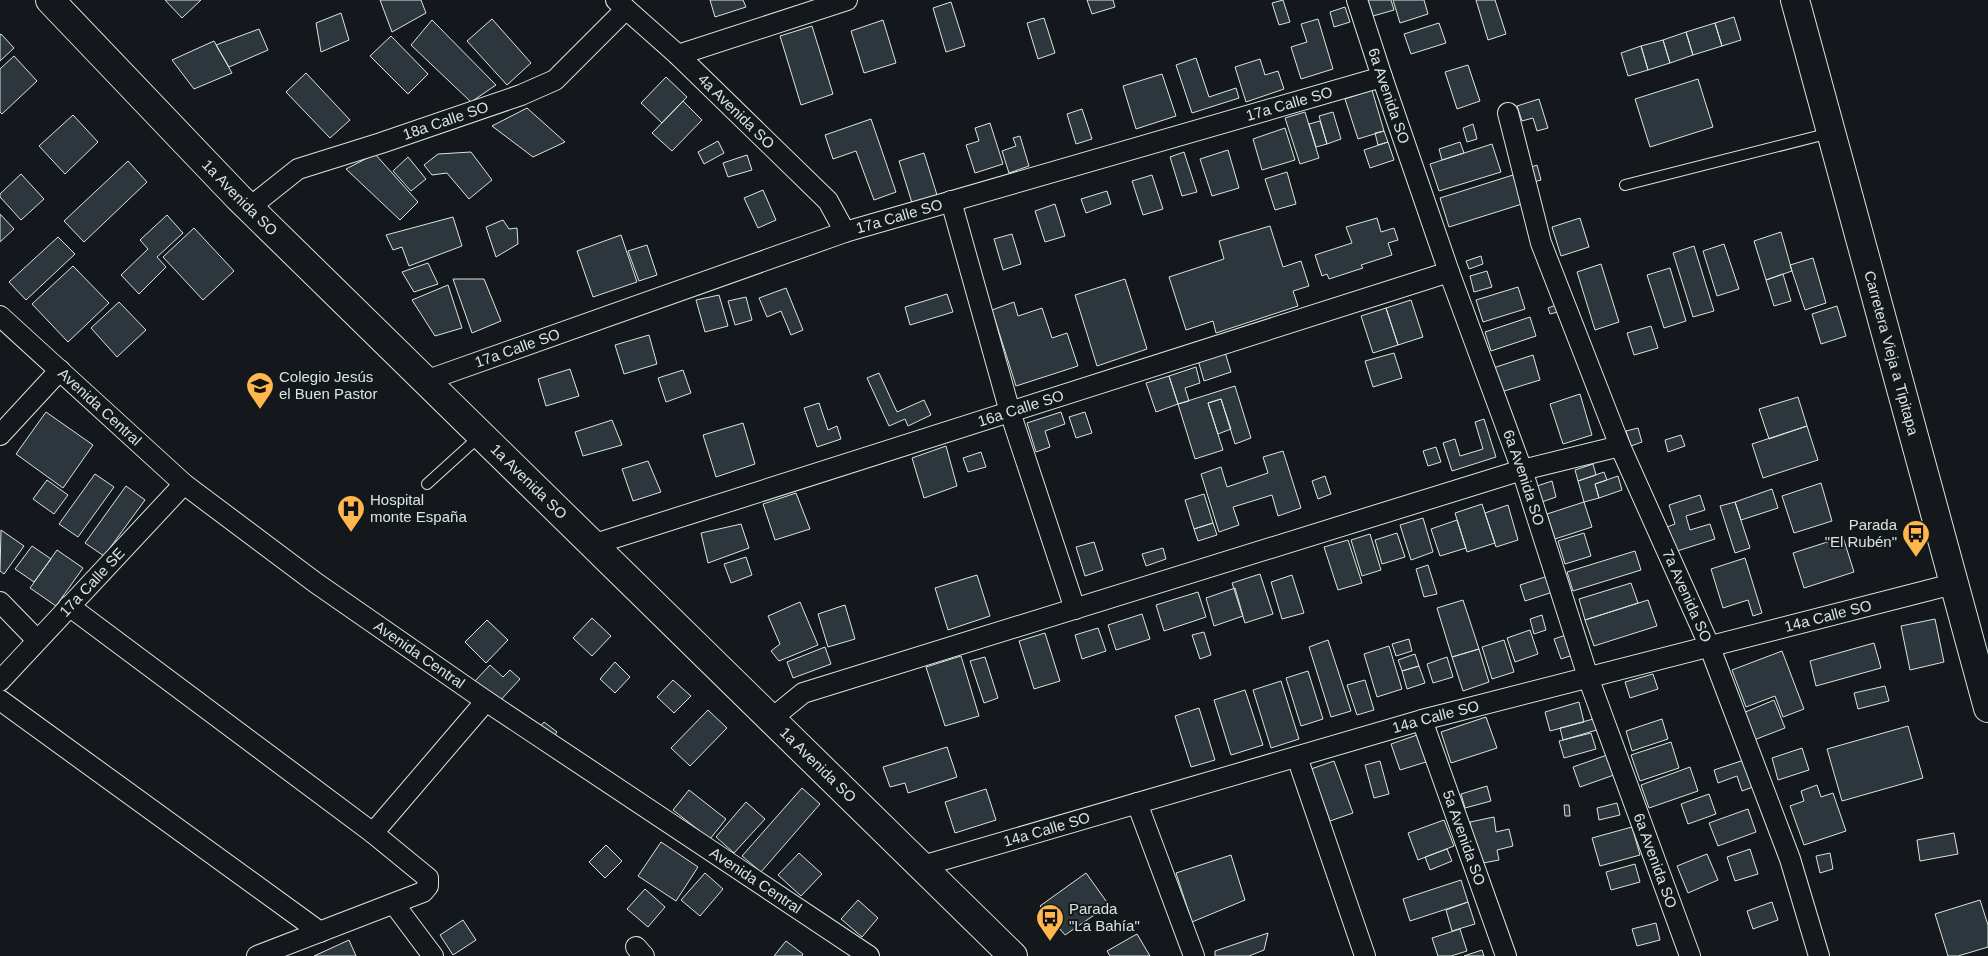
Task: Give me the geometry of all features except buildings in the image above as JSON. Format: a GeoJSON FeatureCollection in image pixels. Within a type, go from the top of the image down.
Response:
{"type":"FeatureCollection","features":[{"type":"Feature","properties":{"kind":"main road","name":"1a Avenida SO"},"geometry":{"type":"LineString","coordinates":[[50,0],[249,208],[1013,956]]}},
{"type":"Feature","properties":{"kind":"main road","name":"Carretera Vieja a Tipitapa"},"geometry":{"type":"LineString","coordinates":[[1795,0],[1988,708]]}},
{"type":"Feature","properties":{"kind":"street"},"geometry":{"type":"LineString","coordinates":[[678,55],[847,0]]}},
{"type":"Feature","properties":{"kind":"street","name":"6a Avenida SO"},"geometry":{"type":"LineString","coordinates":[[1357,0],[1449,272],[1522,470],[1588,677],[1690,956]]}},
{"type":"Feature","properties":{"kind":"street","name":"18a Calle SO"},"geometry":{"type":"LineString","coordinates":[[249,208],[298,169],[521,95],[555,80],[621,4]]}},
{"type":"Feature","properties":{"kind":"street","name":"4a Avenida SO"},"geometry":{"type":"LineString","coordinates":[[621,4],[678,55],[828,201],[845,232]]}},
{"type":"Feature","properties":{"kind":"street","name":"17a Calle SO"},"geometry":{"type":"LineString","coordinates":[[425,381],[845,232],[1382,77]]}},
{"type":"Feature","properties":{"kind":"street","name":"7a Avenida SO"},"geometry":{"type":"LineString","coordinates":[[1508,113],[1541,242],[1620,446],[1709,645],[1790,860],[1819,956]]}},
{"type":"Feature","properties":{"kind":"street"},"geometry":{"type":"LineString","coordinates":[[951,202],[1010,412],[1075,609]]}},
{"type":"Feature","properties":{"kind":"street","name":"16a Calle SO"},"geometry":{"type":"LineString","coordinates":[[592,545],[1449,272]]}},
{"type":"Feature","properties":{"kind":"street","name":"Avenida Central"},"geometry":{"type":"LineString","coordinates":[[0,316],[184,484],[316,583],[486,701],[869,956]]}},
{"type":"Feature","properties":{"kind":"street"},"geometry":{"type":"LineString","coordinates":[[0,435],[60,370]]}},
{"type":"Feature","properties":{"kind":"street"},"geometry":{"type":"LineString","coordinates":[[770,720],[803,693],[1522,470],[1620,446]]}},
{"type":"Feature","properties":{"kind":"street","name":"17a Calle SE"},"geometry":{"type":"LineString","coordinates":[[0,681],[184,484]]}},
{"type":"Feature","properties":{"kind":"street","name":"14a Calle SO"},"geometry":{"type":"LineString","coordinates":[[922,866],[1422,720],[1953,584]]}},
{"type":"Feature","properties":{"kind":"street"},"geometry":{"type":"LineString","coordinates":[[0,602],[37,640]]}},
{"type":"Feature","properties":{"kind":"street"},"geometry":{"type":"LineString","coordinates":[[69,606],[373,833],[428,878],[428,886],[423,892],[257,956]]}},
{"type":"Feature","properties":{"kind":"street"},"geometry":{"type":"LineString","coordinates":[[0,700],[320,932]]}},
{"type":"Feature","properties":{"kind":"street"},"geometry":{"type":"LineString","coordinates":[[373,833],[486,701]]}},
{"type":"Feature","properties":{"kind":"street","name":"5a Avenida SO"},"geometry":{"type":"LineString","coordinates":[[1422,720],[1506,956]]}},
{"type":"Feature","properties":{"kind":"street"},"geometry":{"type":"LineString","coordinates":[[1297,757],[1365,956]]}},
{"type":"Feature","properties":{"kind":"street"},"geometry":{"type":"LineString","coordinates":[[1137,803],[1194,956]]}},
{"type":"Feature","properties":{"kind":"street"},"geometry":{"type":"LineString","coordinates":[[394,904],[433,956]]}},
{"type":"Feature","properties":{"kind":"lane"},"geometry":{"type":"LineString","coordinates":[[1625,184],[1831,133]]}},
{"type":"Feature","properties":{"kind":"lane"},"geometry":{"type":"LineString","coordinates":[[427,484],[481,435]]}},
{"type":"Feature","properties":{"kind":"place","name":"Colegio Jesús el Buen Pastor"},"geometry":{"type":"Point","coordinates":[260,410]}},
{"type":"Feature","properties":{"kind":"place","name":"Hospital monte España"},"geometry":{"type":"Point","coordinates":[351,533]}},
{"type":"Feature","properties":{"kind":"place","name":"Parada \"El Rubén\""},"geometry":{"type":"Point","coordinates":[1916,558]}},
{"type":"Feature","properties":{"kind":"place","name":"Parada \"La Bahía\""},"geometry":{"type":"Point","coordinates":[1050,942]}}]}
